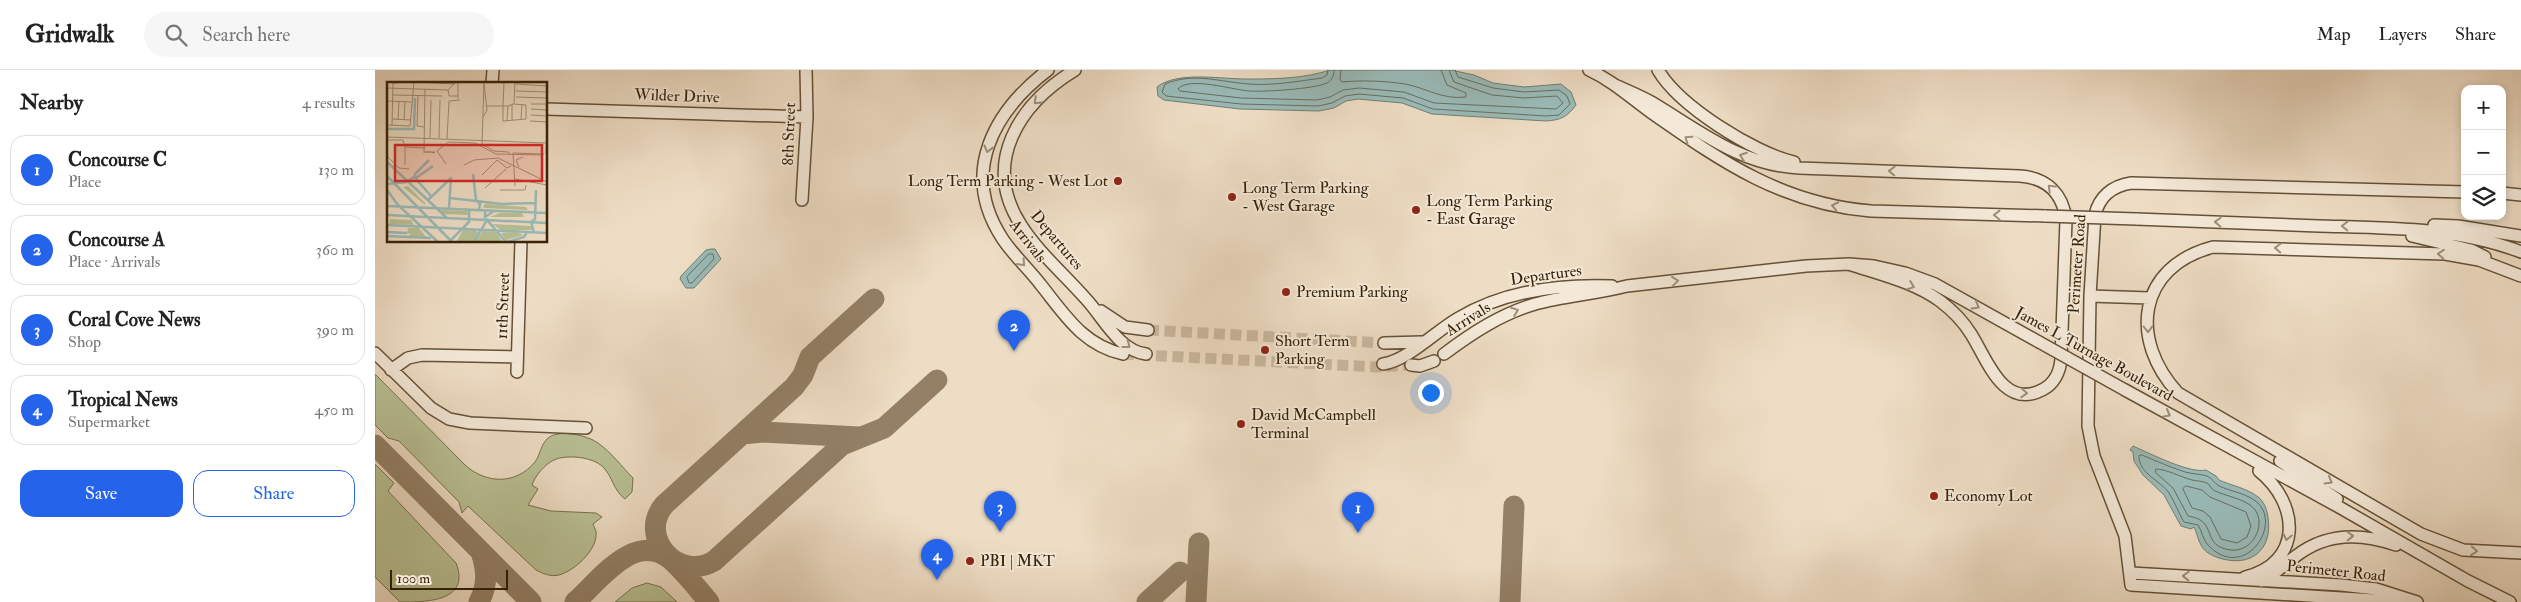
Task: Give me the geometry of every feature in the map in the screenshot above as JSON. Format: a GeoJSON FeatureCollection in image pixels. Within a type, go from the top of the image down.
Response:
{"type":"FeatureCollection","features":[{"type":"Feature","properties":{"kind":"street","name":"8th Street"},"geometry":{"type":"LineString","coordinates":[[802,200],[807,116],[806,70]]}},
{"type":"Feature","properties":{"kind":"street","name":"Arrivals"},"geometry":{"type":"LineString","coordinates":[[1048,70],[1015,99],[997,123],[991,135],[984,164],[987,204],[1002,239],[1079,332],[1101,346],[1123,354]]}},
{"type":"Feature","properties":{"kind":"street","name":"Departures"},"geometry":{"type":"LineString","coordinates":[[1075,70],[1057,82],[1027,111],[1012,134],[1005,161],[1006,188],[1015,215],[1029,236],[1118,337],[1134,350],[1147,354]]}},
{"type":"Feature","properties":{"kind":"street"},"geometry":{"type":"LineString","coordinates":[[1589,70],[1615,85],[1652,102],[1711,141],[1742,156],[1784,167],[2020,176],[2039,180],[2049,185],[2062,202],[2066,220],[2061,359],[2057,376],[2048,386],[2034,393],[2019,394],[2009,390],[1998,380],[1965,326],[1944,304],[1917,288],[1849,264]]}},
{"type":"Feature","properties":{"kind":"street"},"geometry":{"type":"LineString","coordinates":[[1658,70],[1668,83],[1692,105],[1745,143],[1779,158],[1825,168]]}},
{"type":"Feature","properties":{"kind":"street"},"geometry":{"type":"LineString","coordinates":[[1615,85],[1723,162],[1761,183],[1801,198],[1843,208],[1878,211],[2371,227],[2455,234],[2484,239],[2521,252]]}},
{"type":"Feature","properties":{"kind":"street","name":"Wilder Drive"},"geometry":{"type":"LineString","coordinates":[[547,109],[807,116]]}},
{"type":"Feature","properties":{"kind":"street","name":"Perimeter Road"},"geometry":{"type":"LineString","coordinates":[[2131,579],[2125,536],[2089,434],[2087,413],[2094,228],[2097,207],[2106,194],[2125,184],[2461,192]]}},
{"type":"Feature","properties":{"kind":"street"},"geometry":{"type":"LineString","coordinates":[[2506,193],[2521,195]]}},
{"type":"Feature","properties":{"kind":"street"},"geometry":{"type":"LineString","coordinates":[[2371,227],[2402,224],[2452,226],[2521,236]]}},
{"type":"Feature","properties":{"kind":"street"},"geometry":{"type":"LineString","coordinates":[[2371,227],[2471,250],[2521,276]]}},
{"type":"Feature","properties":{"kind":"street"},"geometry":{"type":"LineString","coordinates":[[2491,232],[2521,245]]}},
{"type":"Feature","properties":{"kind":"street","name":"11th Street"},"geometry":{"type":"LineString","coordinates":[[517,372],[521,242]]}},
{"type":"Feature","properties":{"kind":"street"},"geometry":{"type":"LineString","coordinates":[[2501,267],[2479,260],[2445,254],[2213,247],[2199,251],[2175,266],[2149,298],[2147,330],[2150,349],[2157,366],[2167,381],[2179,393],[2241,430],[2421,534],[2463,550],[2521,553]]}},
{"type":"Feature","properties":{"kind":"street","name":"James L Turnage Boulevard"},"geometry":{"type":"LineString","coordinates":[[1627,286],[1793,267],[1849,264],[1884,268],[1925,280],[2510,602]]}},
{"type":"Feature","properties":{"kind":"street","name":"Departures"},"geometry":{"type":"LineString","coordinates":[[1383,364],[1398,358],[1449,324],[1481,306],[1521,293],[1594,285],[1627,286]]}},
{"type":"Feature","properties":{"kind":"street","name":"Arrivals"},"geometry":{"type":"LineString","coordinates":[[1411,365],[1420,366],[1439,357],[1488,324],[1523,308],[1548,301],[1596,294],[1627,286]]}},
{"type":"Feature","properties":{"kind":"street"},"geometry":{"type":"LineString","coordinates":[[2090,296],[2149,298]]}},
{"type":"Feature","properties":{"kind":"street","name":"Departures"},"geometry":{"type":"LineString","coordinates":[[1090,303],[1120,325],[1147,330]]}},
{"type":"Feature","properties":{"kind":"street"},"geometry":{"type":"LineString","coordinates":[[1384,343],[1422,342]]}},
{"type":"Feature","properties":{"kind":"street"},"geometry":{"type":"LineString","coordinates":[[375,353],[431,408],[445,417],[459,422],[586,428]]}},
{"type":"Feature","properties":{"kind":"street"},"geometry":{"type":"LineString","coordinates":[[391,370],[408,358],[422,355],[517,357]]}},
{"type":"Feature","properties":{"kind":"street"},"geometry":{"type":"LineString","coordinates":[[2241,430],[2266,451],[2375,527]]}},
{"type":"Feature","properties":{"kind":"street"},"geometry":{"type":"LineString","coordinates":[[2234,579],[2258,572],[2278,558],[2286,544],[2289,528],[2288,511],[2281,494],[2272,481],[2241,455]]}},
{"type":"Feature","properties":{"kind":"street"},"geometry":{"type":"LineString","coordinates":[[2218,589],[2238,588],[2262,581],[2310,547],[2336,537],[2357,536],[2375,538],[2417,552]]}},
{"type":"Feature","properties":{"kind":"street","name":"Perimeter Road"},"geometry":{"type":"LineString","coordinates":[[2131,579],[2234,579],[2376,589],[2417,602]]}},
{"type":"Feature","properties":{"kind":"street","name":"Perimeter Road"},"geometry":{"type":"LineString","coordinates":[[2131,579],[2218,589],[2406,602]]}},
{"type":"Feature","properties":{"kind":"green space"},"geometry":{"type":"Polygon","coordinates":[[[375,374],[465,465],[482,476],[501,479],[519,475],[535,462],[548,438],[559,434],[573,434],[593,440],[607,451],[633,478],[632,492],[625,499],[618,492],[603,467],[587,459],[566,457],[547,464],[533,482],[532,485],[538,489],[528,505],[551,511],[596,513],[602,517],[593,524],[596,534],[592,547],[577,565],[565,573],[556,576],[547,575],[536,570],[468,506],[462,513],[459,502],[399,441],[388,438],[375,425],[375,374]]]}},
{"type":"Feature","properties":{"kind":"green space"},"geometry":{"type":"Polygon","coordinates":[[[375,464],[394,483],[388,491],[456,563],[459,576],[457,586],[452,592],[443,597],[433,600],[400,602],[375,577],[375,464]]]}},
{"type":"Feature","properties":{"kind":"green space"},"geometry":{"type":"Polygon","coordinates":[[[647,583],[661,587],[677,602],[615,602],[632,588],[647,583]]]}},
{"type":"Feature","properties":{"kind":"water"},"geometry":{"type":"Polygon","coordinates":[[[1330,70],[1451,70],[1474,75],[1493,83],[1524,87],[1561,84],[1571,92],[1576,105],[1563,117],[1546,121],[1432,114],[1402,103],[1358,99],[1346,101],[1334,108],[1319,111],[1240,109],[1164,100],[1158,96],[1157,87],[1166,82],[1189,77],[1282,78],[1311,75],[1330,70]]]}},
{"type":"Feature","properties":{"kind":"water"},"geometry":{"type":"Polygon","coordinates":[[[715,249],[721,259],[694,288],[686,288],[680,279],[681,276],[706,250],[715,249]]]}},
{"type":"Feature","properties":{"kind":"water"},"geometry":{"type":"Polygon","coordinates":[[[2133,446],[2180,466],[2206,470],[2219,480],[2245,489],[2258,497],[2265,506],[2268,517],[2269,529],[2263,547],[2257,554],[2241,560],[2219,558],[2206,552],[2200,543],[2194,527],[2191,529],[2181,526],[2164,495],[2143,475],[2134,461],[2133,452],[2130,450],[2133,446]]]}},
{"type":"Feature","properties":{"kind":"taxiway"},"geometry":{"type":"LineString","coordinates":[[874,299],[810,357],[803,375],[794,387],[664,505],[657,518],[655,531],[659,543],[666,553],[676,561],[688,566],[701,566],[714,561],[842,445],[884,428],[937,380]]}},
{"type":"Feature","properties":{"kind":"taxiway"},"geometry":{"type":"LineString","coordinates":[[742,434],[763,432],[859,437]]}},
{"type":"Feature","properties":{"kind":"taxiway"},"geometry":{"type":"LineString","coordinates":[[375,445],[531,602]]}},
{"type":"Feature","properties":{"kind":"taxiway"},"geometry":{"type":"LineString","coordinates":[[1510,602],[1514,506]]}},
{"type":"Feature","properties":{"kind":"taxiway"},"geometry":{"type":"LineString","coordinates":[[1196,602],[1199,543]]}},
{"type":"Feature","properties":{"kind":"taxiway"},"geometry":{"type":"LineString","coordinates":[[575,602],[618,562],[631,554],[644,551],[657,552],[670,559],[709,602]]}},
{"type":"Feature","properties":{"kind":"taxiway"},"geometry":{"type":"LineString","coordinates":[[479,602],[484,590],[486,577],[481,552]]}},
{"type":"Feature","properties":{"kind":"taxiway"},"geometry":{"type":"LineString","coordinates":[[1147,602],[1180,572]]}},
{"type":"Feature","properties":{"kind":"tunnel"},"geometry":{"type":"LineString","coordinates":[[1148,330],[1384,343]]}},
{"type":"Feature","properties":{"kind":"tunnel"},"geometry":{"type":"LineString","coordinates":[[1123,354],[1377,367],[1411,365]]}},
{"type":"Feature","properties":{"kind":"place","name":"Long Term Parking - West Lot"},"geometry":{"type":"Point","coordinates":[1118,181]}},
{"type":"Feature","properties":{"kind":"place","name":"Long Term Parking - West Garage"},"geometry":{"type":"Point","coordinates":[1232,197]}},
{"type":"Feature","properties":{"kind":"place","name":"Long Term Parking - East Garage"},"geometry":{"type":"Point","coordinates":[1416,210]}},
{"type":"Feature","properties":{"kind":"place","name":"Premium Parking"},"geometry":{"type":"Point","coordinates":[1286,292]}},
{"type":"Feature","properties":{"kind":"place","name":"Short Term Parking"},"geometry":{"type":"Point","coordinates":[1265,350]}},
{"type":"Feature","properties":{"kind":"place","name":"Concourse A"},"geometry":{"type":"Point","coordinates":[1014,351]}},
{"type":"Feature","properties":{"kind":"place","name":"David McCampbell Terminal"},"geometry":{"type":"Point","coordinates":[1241,424]}},
{"type":"Feature","properties":{"kind":"place","name":"Economy Lot"},"geometry":{"type":"Point","coordinates":[1934,496]}},
{"type":"Feature","properties":{"kind":"place","name":"Coral Cove News"},"geometry":{"type":"Point","coordinates":[1000,532]}},
{"type":"Feature","properties":{"kind":"place","name":"Concourse C"},"geometry":{"type":"Point","coordinates":[1358,533]}},
{"type":"Feature","properties":{"kind":"place","name":"PBI | MKT"},"geometry":{"type":"Point","coordinates":[970,561]}},
{"type":"Feature","properties":{"kind":"place","name":"Tropical News"},"geometry":{"type":"Point","coordinates":[937,580]}}]}
